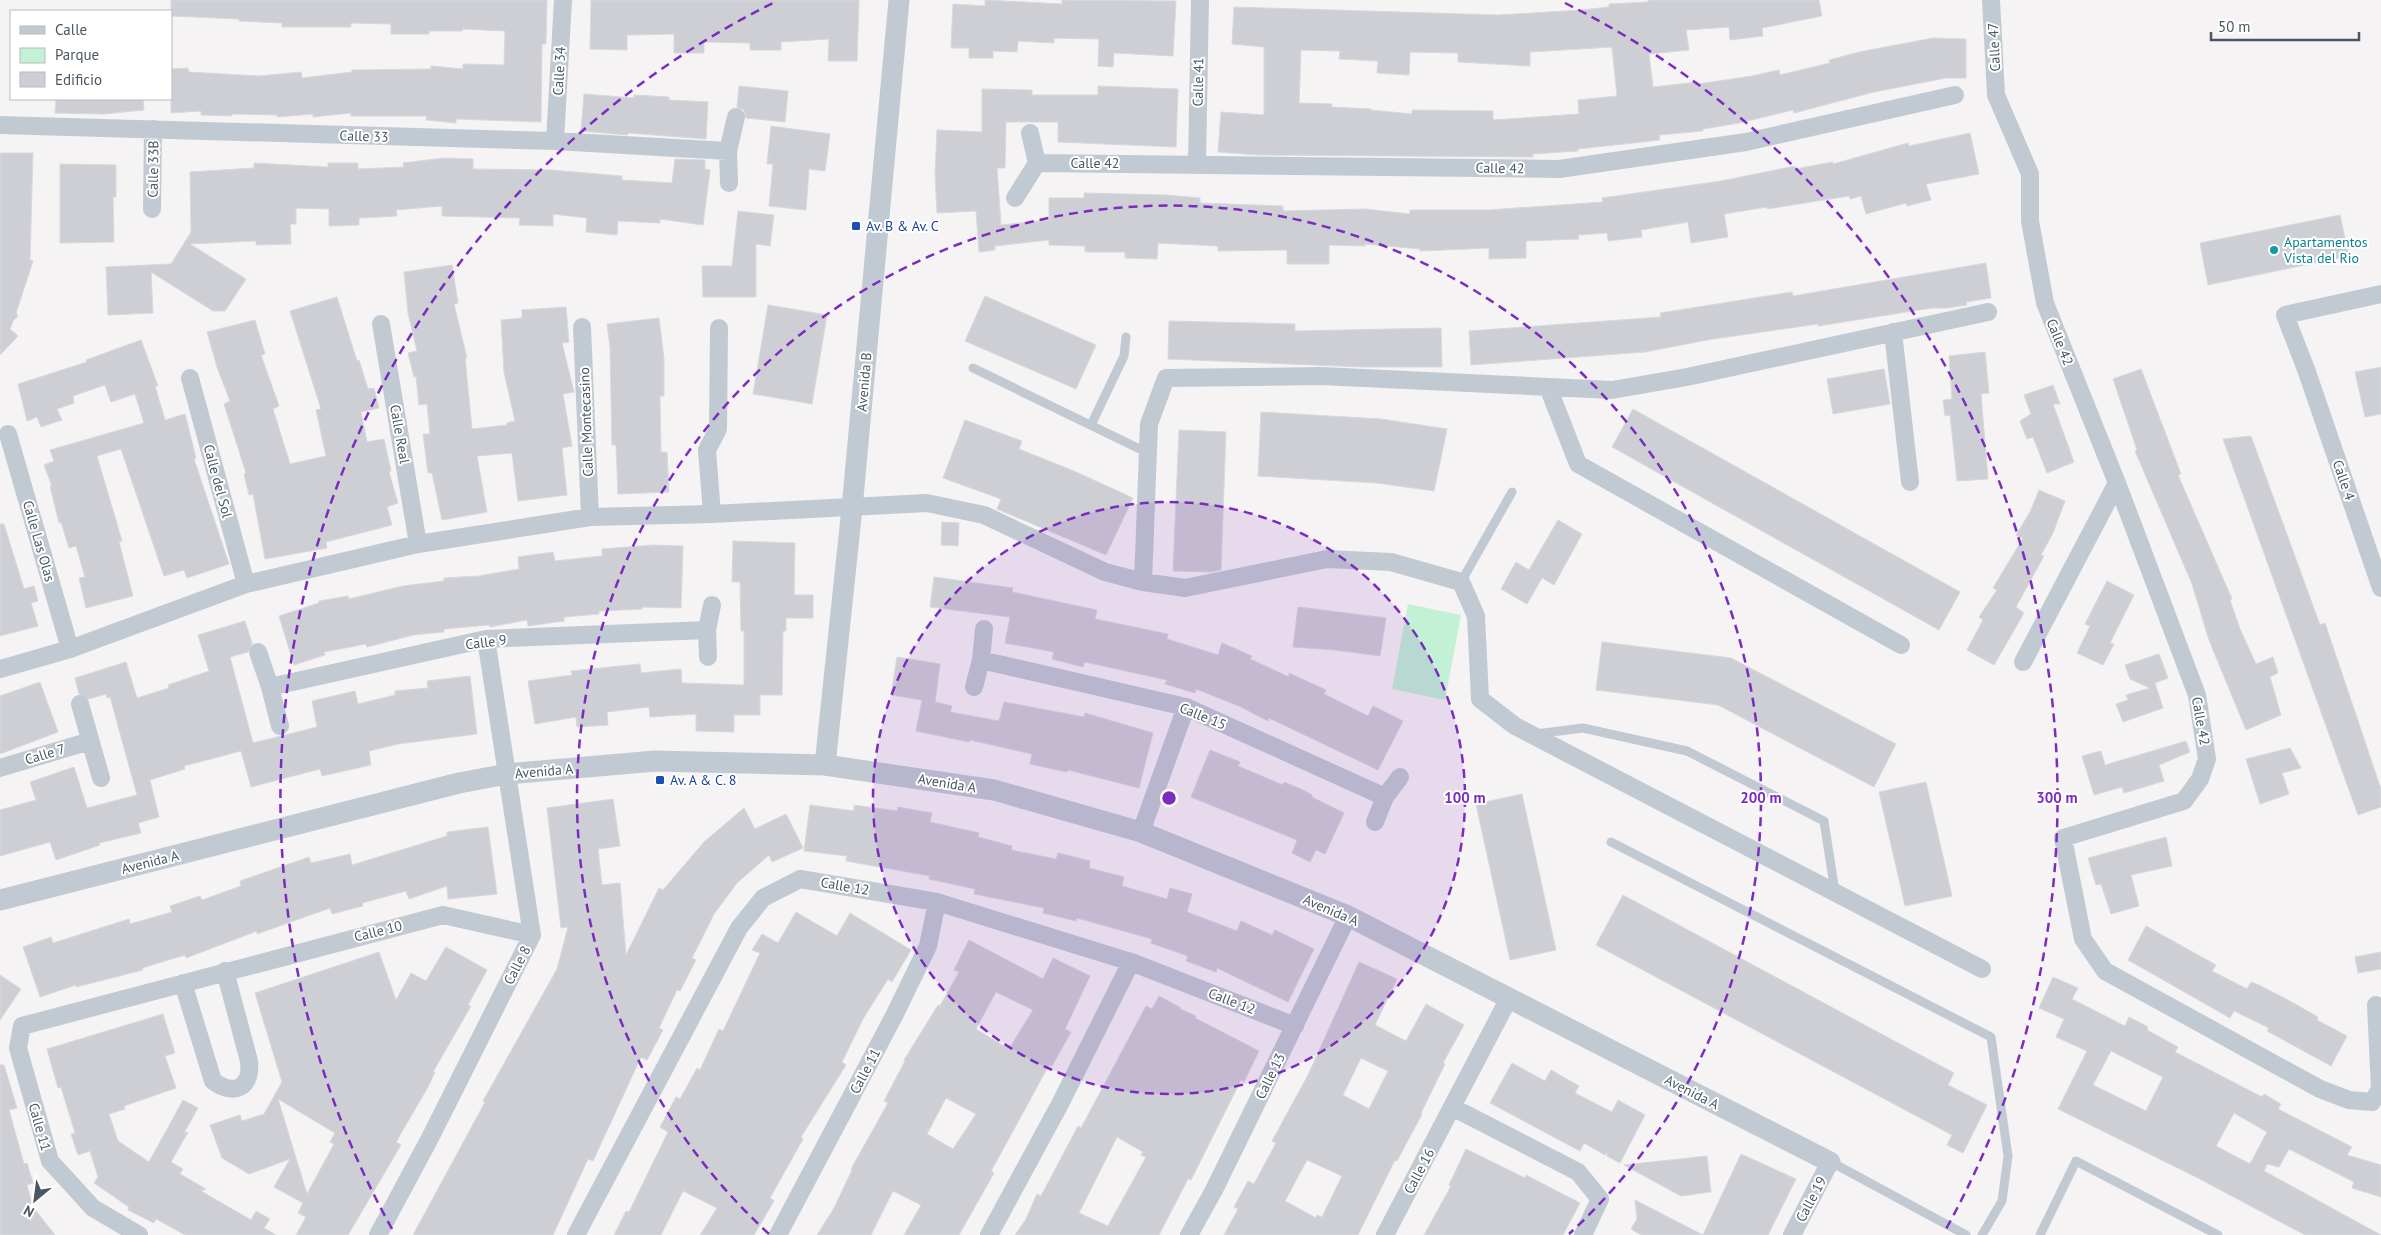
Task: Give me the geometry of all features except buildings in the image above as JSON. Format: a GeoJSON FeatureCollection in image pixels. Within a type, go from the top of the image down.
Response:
{"type":"FeatureCollection","features":[{"type":"Feature","properties":{"kind":"street","name":"Calle 34"},"geometry":{"type":"LineString","coordinates":[[555,142],[563,0]]}},
{"type":"Feature","properties":{"kind":"street","name":"Avenida B"},"geometry":{"type":"LineString","coordinates":[[824,765],[852,508],[899,0]]}},
{"type":"Feature","properties":{"kind":"street","name":"Calle 41"},"geometry":{"type":"LineString","coordinates":[[1197,164],[1200,0]]}},
{"type":"Feature","properties":{"kind":"street","name":"Calle 47"},"geometry":{"type":"LineString","coordinates":[[1991,0],[1996,94]]}},
{"type":"Feature","properties":{"kind":"street","name":"Calle 42"},"geometry":{"type":"LineString","coordinates":[[1996,94],[2030,174],[2030,221],[2045,303],[2117,484],[2197,695],[2207,759],[2200,778],[2184,801],[2063,838],[2083,939],[2105,971],[2320,1089],[2349,1100],[2372,1102],[2380,1089],[2376,1005]]}},
{"type":"Feature","properties":{"kind":"street","name":"Calle 42"},"geometry":{"type":"LineString","coordinates":[[1037,163],[1558,169],[1746,142],[1955,95]]}},
{"type":"Feature","properties":{"kind":"street"},"geometry":{"type":"LineString","coordinates":[[729,183],[728,151],[736,117]]}},
{"type":"Feature","properties":{"kind":"street","name":"Calle 33"},"geometry":{"type":"LineString","coordinates":[[0,125],[555,142],[728,151]]}},
{"type":"Feature","properties":{"kind":"street","name":"Calle 33B"},"geometry":{"type":"LineString","coordinates":[[152,209],[153,129]]}},
{"type":"Feature","properties":{"kind":"street"},"geometry":{"type":"LineString","coordinates":[[1015,198],[1037,163],[1030,133]]}},
{"type":"Feature","properties":{"kind":"street","name":"Calle 4"},"geometry":{"type":"LineString","coordinates":[[2381,294],[2284,315],[2307,372],[2381,588]]}},
{"type":"Feature","properties":{"kind":"street"},"geometry":{"type":"LineString","coordinates":[[1144,582],[1149,424],[1166,378],[1322,376],[1612,390],[1687,377],[1988,312]]}},
{"type":"Feature","properties":{"kind":"street","name":"Calle Real"},"geometry":{"type":"LineString","coordinates":[[381,324],[418,544]]}},
{"type":"Feature","properties":{"kind":"street","name":"Calle Montecasino"},"geometry":{"type":"LineString","coordinates":[[582,327],[590,517]]}},
{"type":"Feature","properties":{"kind":"street"},"geometry":{"type":"LineString","coordinates":[[712,514],[707,450],[718,429],[719,328]]}},
{"type":"Feature","properties":{"kind":"street"},"geometry":{"type":"LineString","coordinates":[[1893,332],[1910,482]]}},
{"type":"Feature","properties":{"kind":"street","name":"Calle del Sol"},"geometry":{"type":"LineString","coordinates":[[190,378],[246,584]]}},
{"type":"Feature","properties":{"kind":"street"},"geometry":{"type":"LineString","coordinates":[[1548,387],[1578,464],[1901,645]]}},
{"type":"Feature","properties":{"kind":"street","name":"Calle Las Olas"},"geometry":{"type":"LineString","coordinates":[[8,434],[70,649]]}},
{"type":"Feature","properties":{"kind":"street"},"geometry":{"type":"LineString","coordinates":[[2023,662],[2117,484]]}},
{"type":"Feature","properties":{"kind":"street"},"geometry":{"type":"LineString","coordinates":[[0,669],[70,649],[246,584],[418,544],[590,517],[712,514],[927,503],[984,515],[1105,572],[1144,582],[1185,588],[1327,559],[1391,562],[1461,582],[1476,616],[1480,699],[1516,726],[1982,969]]}},
{"type":"Feature","properties":{"kind":"street"},"geometry":{"type":"LineString","coordinates":[[708,657],[707,630],[712,604]]}},
{"type":"Feature","properties":{"kind":"street"},"geometry":{"type":"LineString","coordinates":[[974,687],[981,660],[984,629]]}},
{"type":"Feature","properties":{"kind":"street","name":"Calle 9"},"geometry":{"type":"LineString","coordinates":[[270,686],[486,639],[707,630]]}},
{"type":"Feature","properties":{"kind":"street","name":"Calle 8"},"geometry":{"type":"LineString","coordinates":[[378,1235],[430,1138],[532,935],[486,639]]}},
{"type":"Feature","properties":{"kind":"street"},"geometry":{"type":"LineString","coordinates":[[258,652],[270,686],[280,726]]}},
{"type":"Feature","properties":{"kind":"street","name":"Calle 15"},"geometry":{"type":"LineString","coordinates":[[981,660],[1186,707],[1385,797]]}},
{"type":"Feature","properties":{"kind":"street"},"geometry":{"type":"LineString","coordinates":[[80,704],[101,778]]}},
{"type":"Feature","properties":{"kind":"street"},"geometry":{"type":"LineString","coordinates":[[1141,832],[1186,707]]}},
{"type":"Feature","properties":{"kind":"street","name":"Calle 7"},"geometry":{"type":"LineString","coordinates":[[0,768],[90,741]]}},
{"type":"Feature","properties":{"kind":"street","name":"Avenida A"},"geometry":{"type":"LineString","coordinates":[[0,900],[459,783],[507,774],[655,760],[824,765],[994,790],[1141,832],[1348,916],[1830,1162]]}},
{"type":"Feature","properties":{"kind":"street"},"geometry":{"type":"LineString","coordinates":[[1375,822],[1385,797],[1400,777]]}},
{"type":"Feature","properties":{"kind":"street","name":"Calle 12"},"geometry":{"type":"LineString","coordinates":[[576,1235],[739,928],[763,898],[800,879],[938,902],[1131,962],[1295,1026]]}},
{"type":"Feature","properties":{"kind":"street","name":"Calle 11"},"geometry":{"type":"LineString","coordinates":[[778,1235],[890,1023],[928,946],[938,902]]}},
{"type":"Feature","properties":{"kind":"street","name":"Calle 10"},"geometry":{"type":"LineString","coordinates":[[20,1037],[22,1026],[443,915],[532,935]]}},
{"type":"Feature","properties":{"kind":"street","name":"Calle 13"},"geometry":{"type":"LineString","coordinates":[[1190,1235],[1348,916]]}},
{"type":"Feature","properties":{"kind":"street"},"geometry":{"type":"LineString","coordinates":[[989,1235],[1060,1104],[1131,962]]}},
{"type":"Feature","properties":{"kind":"street"},"geometry":{"type":"LineString","coordinates":[[184,983],[213,1081],[221,1087],[232,1090],[240,1088],[246,1082],[250,1071],[249,1061],[225,971]]}},
{"type":"Feature","properties":{"kind":"street","name":"Calle 16"},"geometry":{"type":"LineString","coordinates":[[1385,1235],[1509,998]]}},
{"type":"Feature","properties":{"kind":"street","name":"Calle 11"},"geometry":{"type":"LineString","coordinates":[[20,1037],[18,1048],[50,1160],[93,1208],[139,1235]]}},
{"type":"Feature","properties":{"kind":"street"},"geometry":{"type":"LineString","coordinates":[[1452,1107],[1578,1172],[1600,1199],[1583,1235]]}},
{"type":"Feature","properties":{"kind":"street","name":"Calle 19"},"geometry":{"type":"LineString","coordinates":[[1792,1235],[1830,1162]]}},
{"type":"Feature","properties":{"kind":"lane"},"geometry":{"type":"LineString","coordinates":[[1091,425],[1124,356],[1126,337]]}},
{"type":"Feature","properties":{"kind":"lane"},"geometry":{"type":"LineString","coordinates":[[973,368],[1148,453]]}},
{"type":"Feature","properties":{"kind":"lane"},"geometry":{"type":"LineString","coordinates":[[1461,582],[1512,492]]}},
{"type":"Feature","properties":{"kind":"lane"},"geometry":{"type":"LineString","coordinates":[[1531,734],[1583,728],[1687,751],[1815,816],[1824,821],[1834,892]]}},
{"type":"Feature","properties":{"kind":"lane"},"geometry":{"type":"LineString","coordinates":[[1611,842],[1991,1037],[2008,1156],[2002,1201],[1982,1235]]}},
{"type":"Feature","properties":{"kind":"lane"},"geometry":{"type":"LineString","coordinates":[[2040,1235],[2076,1161],[2218,1235]]}},
{"type":"Feature","properties":{"kind":"lane"},"geometry":{"type":"LineString","coordinates":[[1830,1162],[1966,1235]]}},
{"type":"Feature","properties":{"kind":"green space"},"geometry":{"type":"Polygon","coordinates":[[[1408,604],[1461,615],[1445,700],[1392,689],[1408,604]]]}},
{"type":"Feature","properties":{"kind":"place","name":"Av. B & Av. C"},"geometry":{"type":"Point","coordinates":[856,226]}},
{"type":"Feature","properties":{"kind":"place","name":"Apartamentos Vista del Rio"},"geometry":{"type":"Point","coordinates":[2274,250]}},
{"type":"Feature","properties":{"kind":"place","name":"Av. A & C. 8"},"geometry":{"type":"Point","coordinates":[660,780]}}]}
